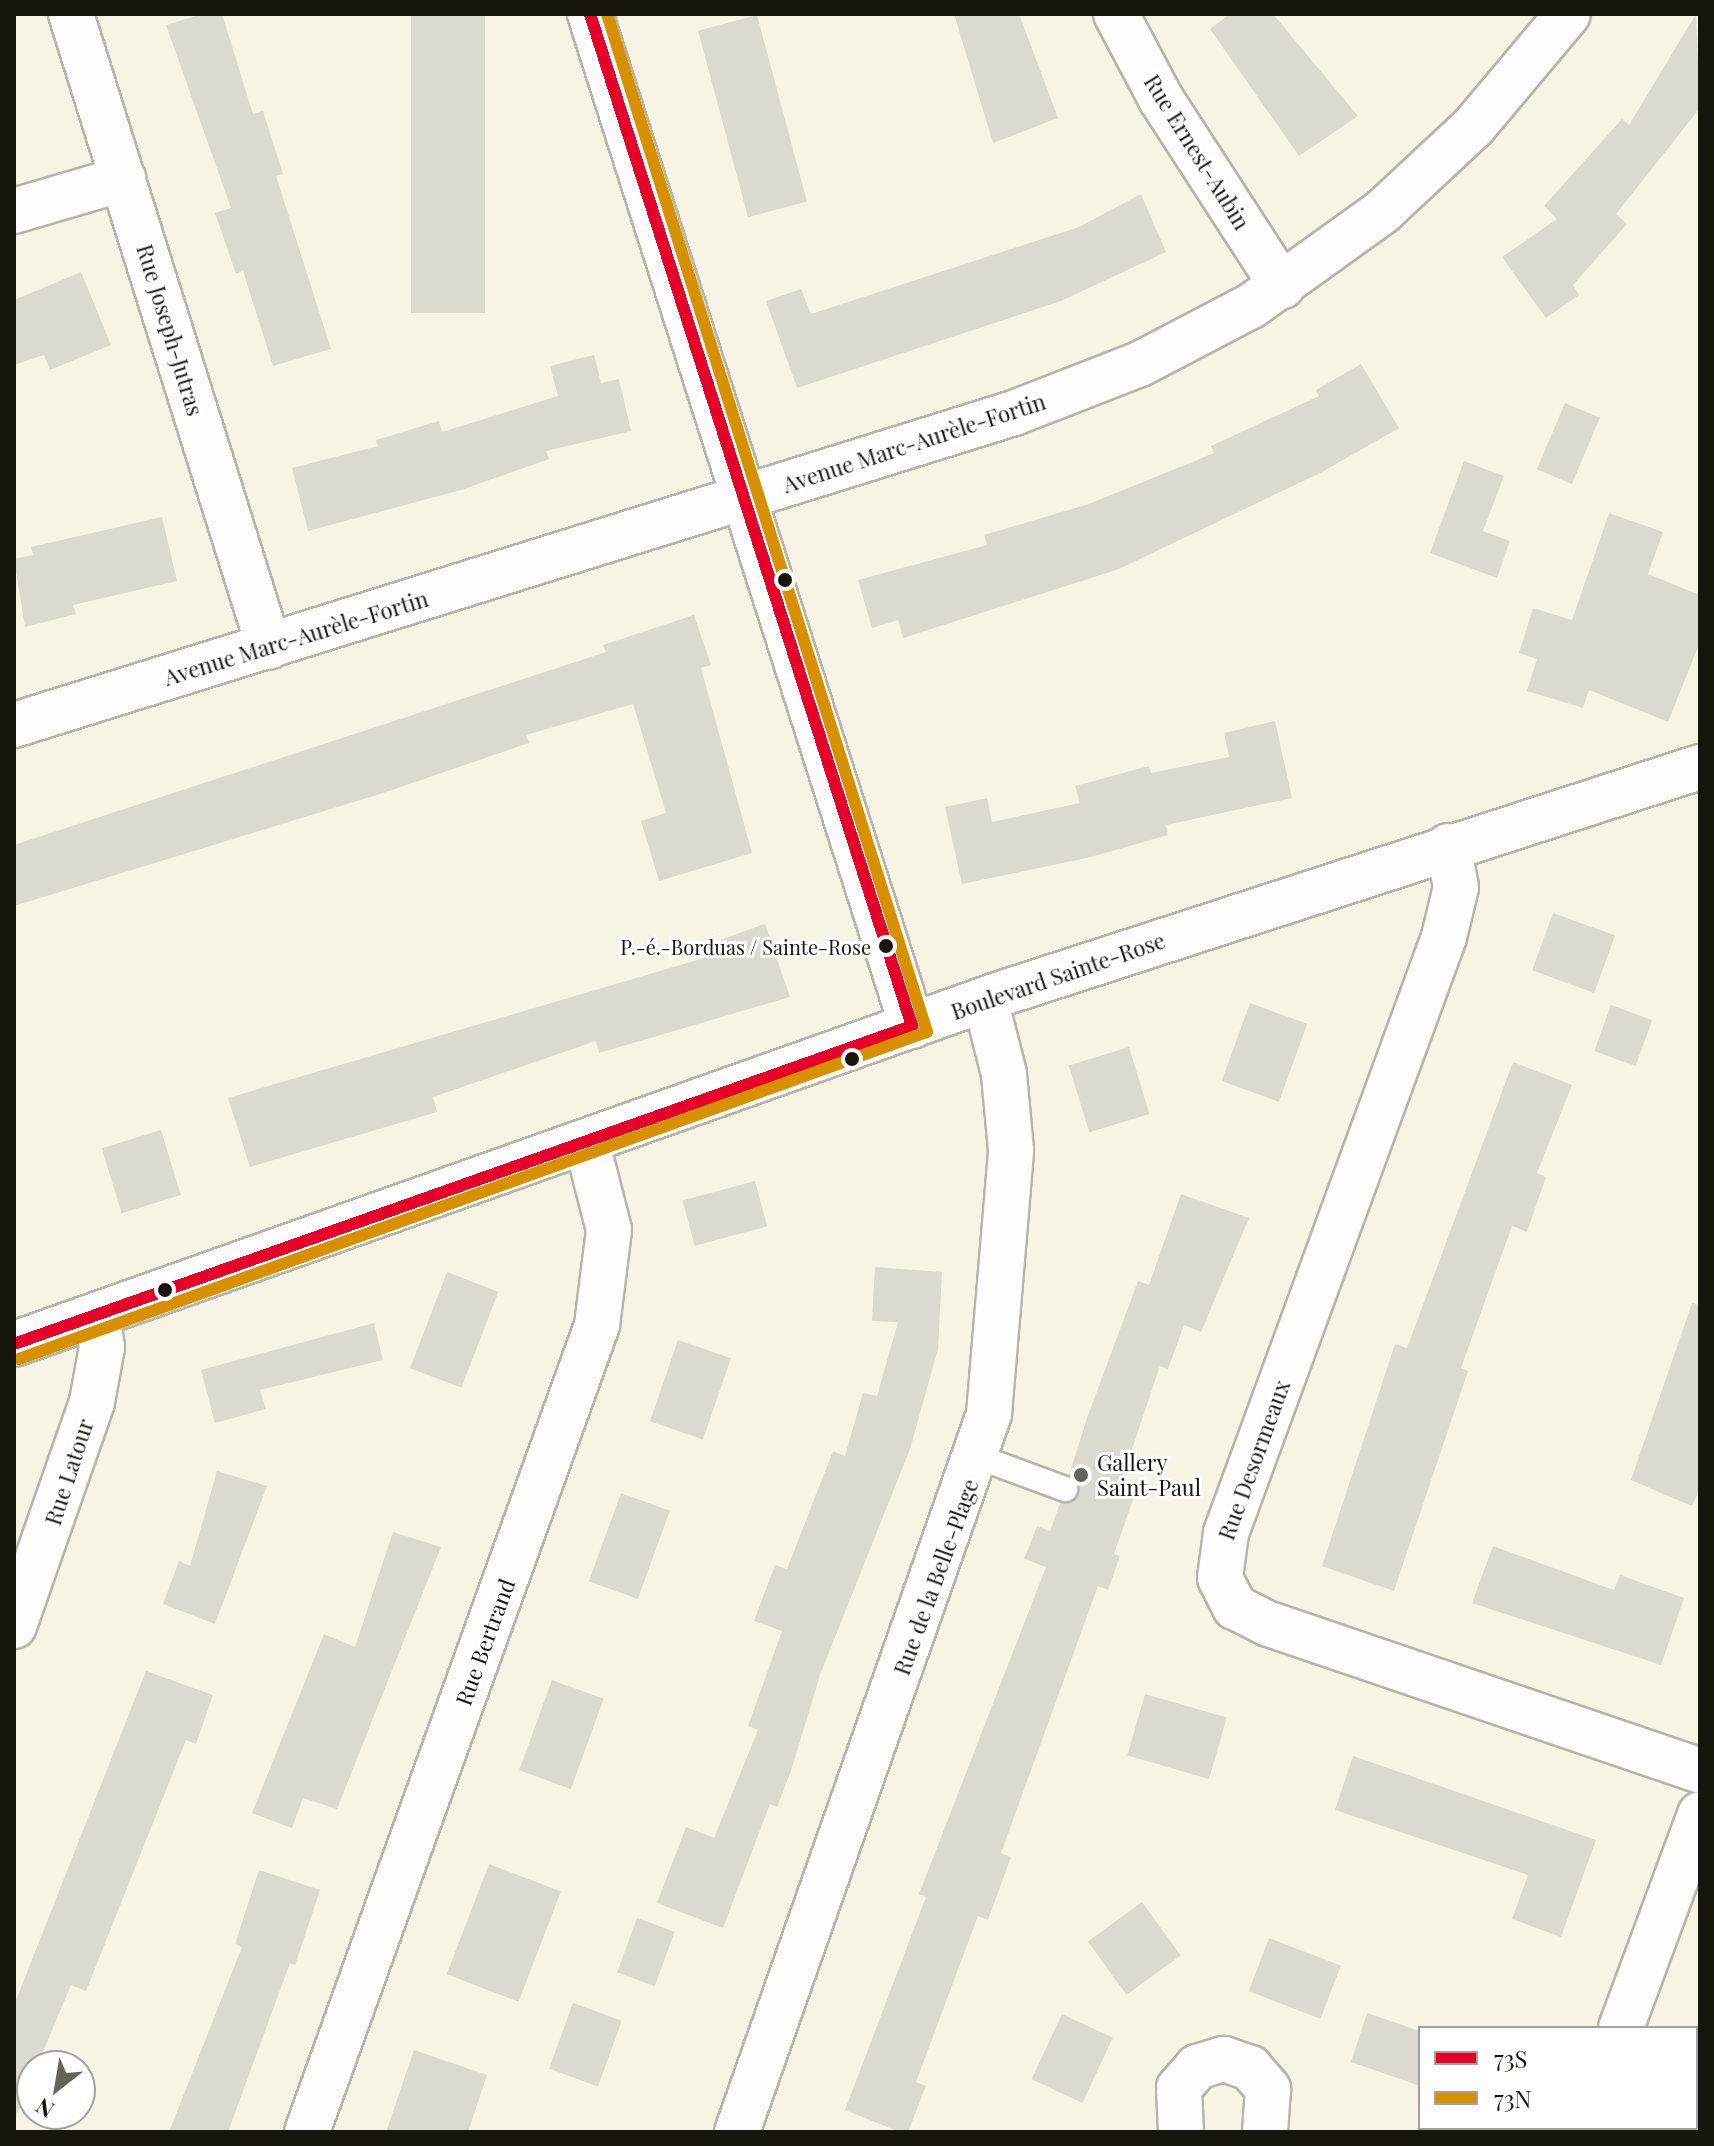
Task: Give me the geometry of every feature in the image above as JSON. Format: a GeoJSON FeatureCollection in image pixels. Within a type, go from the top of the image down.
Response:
{"type":"FeatureCollection","features":[{"type":"Feature","properties":{"kind":"street","name":"Rue Joseph-Jutras"},"geometry":{"type":"LineString","coordinates":[[71,14],[269,647]]}},
{"type":"Feature","properties":{"kind":"street"},"geometry":{"type":"LineString","coordinates":[[590,14],[912,1026]]}},
{"type":"Feature","properties":{"kind":"street","name":"Rue Ernest-Aubin"},"geometry":{"type":"LineString","coordinates":[[1116,14],[1161,99],[1282,286]]}},
{"type":"Feature","properties":{"kind":"street","name":"Avenue Marc-Aurèle-Fortin"},"geometry":{"type":"LineString","coordinates":[[14,725],[742,498],[1102,381],[1282,286],[1443,157],[1568,14]]}},
{"type":"Feature","properties":{"kind":"street"},"geometry":{"type":"LineString","coordinates":[[14,211],[123,179]]}},
{"type":"Feature","properties":{"kind":"street","name":"Boulevard Sainte-Rose"},"geometry":{"type":"LineString","coordinates":[[14,1344],[587,1144],[985,999],[1448,846],[1700,767]]}},
{"type":"Feature","properties":{"kind":"street","name":"Rue Desormeaux"},"geometry":{"type":"LineString","coordinates":[[1448,846],[1456,887],[1444,937],[1226,1533],[1220,1578],[1235,1607],[1269,1624],[1700,1771]]}},
{"type":"Feature","properties":{"kind":"street","name":"Rue de la Belle-Plage"},"geometry":{"type":"LineString","coordinates":[[737,2132],[978,1457],[996,1369],[1011,1150],[1004,1074],[985,999]]}},
{"type":"Feature","properties":{"kind":"street","name":"Rue Bertrand"},"geometry":{"type":"LineString","coordinates":[[307,2132],[603,1306],[609,1230],[587,1144]]}},
{"type":"Feature","properties":{"kind":"street","name":"Rue Latour"},"geometry":{"type":"LineString","coordinates":[[14,1626],[92,1402],[102,1347],[97,1315]]}},
{"type":"Feature","properties":{"kind":"street"},"geometry":{"type":"LineString","coordinates":[[1622,2026],[1700,1814]]}},
{"type":"Feature","properties":{"kind":"street"},"geometry":{"type":"LineString","coordinates":[[1181,2132],[1179,2088],[1197,2067],[1224,2059],[1263,2081],[1271,2098],[1273,2130]]}},
{"type":"Feature","properties":{"kind":"lane"},"geometry":{"type":"LineString","coordinates":[[978,1457],[1065,1489]]}},
{"type":"Feature","properties":{"kind":"building"},"geometry":{"type":"Polygon","coordinates":[[[203,14],[222,14],[253,114],[263,111],[283,174],[276,176],[331,349],[273,366],[243,271],[236,274],[215,213],[231,208],[166,25],[203,14]]]}},
{"type":"Feature","properties":{"kind":"building"},"geometry":{"type":"Polygon","coordinates":[[[411,14],[485,14],[485,313],[411,313],[411,14]]]}},
{"type":"Feature","properties":{"kind":"building"},"geometry":{"type":"Polygon","coordinates":[[[954,14],[1019,14],[1058,118],[993,143],[954,14]]]}},
{"type":"Feature","properties":{"kind":"building"},"geometry":{"type":"Polygon","coordinates":[[[1230,14],[1273,14],[1358,116],[1299,156],[1210,29],[1230,14]]]}},
{"type":"Feature","properties":{"kind":"building"},"geometry":{"type":"Polygon","coordinates":[[[1696,14],[1700,108],[1616,214],[1627,224],[1573,285],[1579,295],[1546,318],[1502,257],[1557,219],[1544,206],[1622,119],[1629,125],[1696,14]]]}},
{"type":"Feature","properties":{"kind":"building"},"geometry":{"type":"Polygon","coordinates":[[[757,15],[807,201],[748,217],[698,31],[757,15]]]}},
{"type":"Feature","properties":{"kind":"building"},"geometry":{"type":"Polygon","coordinates":[[[1141,194],[1166,252],[1061,301],[797,388],[766,301],[801,289],[811,314],[1079,227],[1141,194]]]}},
{"type":"Feature","properties":{"kind":"building"},"geometry":{"type":"Polygon","coordinates":[[[81,272],[111,345],[50,370],[44,355],[14,365],[14,300],[81,272]]]}},
{"type":"Feature","properties":{"kind":"building"},"geometry":{"type":"Polygon","coordinates":[[[594,355],[601,383],[619,379],[631,431],[546,451],[549,459],[461,490],[308,531],[292,468],[378,446],[376,440],[439,421],[442,432],[558,396],[550,366],[594,355]]]}},
{"type":"Feature","properties":{"kind":"building"},"geometry":{"type":"Polygon","coordinates":[[[1361,364],[1399,428],[1322,472],[1119,569],[903,638],[898,620],[872,628],[858,580],[987,545],[984,535],[1089,504],[1214,453],[1211,446],[1319,396],[1316,390],[1361,364]]]}},
{"type":"Feature","properties":{"kind":"building"},"geometry":{"type":"Polygon","coordinates":[[[1565,403],[1600,418],[1572,484],[1537,469],[1565,403]]]}},
{"type":"Feature","properties":{"kind":"building"},"geometry":{"type":"Polygon","coordinates":[[[1464,461],[1504,476],[1483,531],[1510,541],[1497,578],[1430,553],[1464,461]]]}},
{"type":"Feature","properties":{"kind":"building"},"geometry":{"type":"Polygon","coordinates":[[[1609,513],[1663,532],[1648,574],[1700,595],[1700,642],[1668,722],[1589,690],[1583,708],[1527,691],[1537,659],[1519,653],[1533,608],[1572,620],[1609,513]]]}},
{"type":"Feature","properties":{"kind":"building"},"geometry":{"type":"Polygon","coordinates":[[[162,517],[177,581],[73,605],[76,614],[25,627],[14,559],[33,555],[31,547],[162,517]]]}},
{"type":"Feature","properties":{"kind":"building"},"geometry":{"type":"Polygon","coordinates":[[[694,615],[711,665],[701,668],[752,853],[659,881],[641,821],[666,813],[633,704],[526,735],[529,743],[380,794],[14,906],[14,845],[606,652],[603,645],[694,615]]]}},
{"type":"Feature","properties":{"kind":"building"},"geometry":{"type":"Polygon","coordinates":[[[1275,721],[1292,798],[1166,825],[1168,835],[1091,857],[962,884],[945,807],[987,798],[992,822],[1080,803],[1075,786],[1149,766],[1151,773],[1229,757],[1224,733],[1275,721]]]}},
{"type":"Feature","properties":{"kind":"building"},"geometry":{"type":"Polygon","coordinates":[[[1553,913],[1615,936],[1594,993],[1532,970],[1553,913]]]}},
{"type":"Feature","properties":{"kind":"building"},"geometry":{"type":"Polygon","coordinates":[[[765,924],[790,997],[599,1053],[596,1041],[433,1097],[437,1112],[250,1167],[228,1098],[704,958],[700,947],[765,924]]]}},
{"type":"Feature","properties":{"kind":"building"},"geometry":{"type":"Polygon","coordinates":[[[1250,1003],[1307,1024],[1279,1102],[1222,1081],[1250,1003]]]}},
{"type":"Feature","properties":{"kind":"building"},"geometry":{"type":"Polygon","coordinates":[[[1611,1005],[1652,1020],[1636,1066],[1594,1051],[1611,1005]]]}},
{"type":"Feature","properties":{"kind":"building"},"geometry":{"type":"Polygon","coordinates":[[[1129,1047],[1149,1114],[1089,1132],[1069,1065],[1129,1047]]]}},
{"type":"Feature","properties":{"kind":"building"},"geometry":{"type":"Polygon","coordinates":[[[1513,1062],[1572,1085],[1537,1173],[1546,1177],[1527,1232],[1512,1226],[1461,1368],[1468,1371],[1394,1591],[1322,1566],[1395,1344],[1407,1348],[1513,1062]]]}},
{"type":"Feature","properties":{"kind":"building"},"geometry":{"type":"Polygon","coordinates":[[[161,1130],[181,1195],[122,1213],[102,1148],[161,1130]]]}},
{"type":"Feature","properties":{"kind":"building"},"geometry":{"type":"Polygon","coordinates":[[[755,1181],[767,1226],[695,1246],[683,1200],[755,1181]]]}},
{"type":"Feature","properties":{"kind":"building"},"geometry":{"type":"Polygon","coordinates":[[[1181,1194],[1249,1218],[1201,1332],[1184,1325],[1168,1369],[1160,1366],[1120,1485],[1136,1491],[1114,1554],[1120,1556],[1108,1590],[1098,1586],[1001,1853],[1011,1857],[988,1920],[978,1916],[916,2082],[926,2086],[908,2132],[900,2132],[845,2110],[926,1897],[919,1894],[1046,1567],[1024,1559],[1037,1526],[1050,1531],[1060,1503],[1079,1495],[1069,1475],[1087,1418],[1138,1281],[1149,1285],[1181,1194]]]}},
{"type":"Feature","properties":{"kind":"building"},"geometry":{"type":"Polygon","coordinates":[[[875,1267],[942,1272],[938,1349],[910,1449],[820,1675],[791,1771],[777,1807],[770,1804],[723,1928],[657,1903],[686,1827],[714,1838],[758,1730],[748,1726],[782,1631],[754,1621],[775,1565],[787,1569],[833,1451],[845,1456],[863,1393],[877,1396],[898,1322],[872,1321],[875,1267]]]}},
{"type":"Feature","properties":{"kind":"building"},"geometry":{"type":"Polygon","coordinates":[[[447,1272],[498,1292],[461,1388],[410,1368],[447,1272]]]}},
{"type":"Feature","properties":{"kind":"building"},"geometry":{"type":"Polygon","coordinates":[[[1692,1303],[1700,1305],[1700,1488],[1692,1506],[1631,1480],[1692,1303]]]}},
{"type":"Feature","properties":{"kind":"building"},"geometry":{"type":"Polygon","coordinates":[[[374,1323],[383,1360],[260,1390],[266,1409],[215,1423],[201,1370],[374,1323]]]}},
{"type":"Feature","properties":{"kind":"building"},"geometry":{"type":"Polygon","coordinates":[[[678,1340],[731,1358],[703,1440],[650,1421],[678,1340]]]}},
{"type":"Feature","properties":{"kind":"building"},"geometry":{"type":"Polygon","coordinates":[[[217,1471],[267,1486],[215,1624],[163,1604],[179,1561],[190,1566],[217,1471]]]}},
{"type":"Feature","properties":{"kind":"building"},"geometry":{"type":"Polygon","coordinates":[[[621,1493],[670,1511],[638,1599],[589,1581],[621,1493]]]}},
{"type":"Feature","properties":{"kind":"building"},"geometry":{"type":"Polygon","coordinates":[[[393,1532],[441,1547],[337,1809],[303,1798],[292,1828],[252,1813],[324,1634],[355,1647],[393,1532]]]}},
{"type":"Feature","properties":{"kind":"building"},"geometry":{"type":"Polygon","coordinates":[[[1493,1546],[1614,1590],[1620,1575],[1684,1598],[1661,1665],[1472,1603],[1493,1546]]]}},
{"type":"Feature","properties":{"kind":"building"},"geometry":{"type":"Polygon","coordinates":[[[146,1671],[213,1695],[196,1744],[186,1740],[86,1991],[71,1985],[44,2050],[16,2050],[14,2121],[14,2005],[146,1671]]]}},
{"type":"Feature","properties":{"kind":"building"},"geometry":{"type":"Polygon","coordinates":[[[552,1680],[604,1699],[571,1789],[519,1770],[552,1680]]]}},
{"type":"Feature","properties":{"kind":"building"},"geometry":{"type":"Polygon","coordinates":[[[1145,1694],[1227,1717],[1209,1779],[1127,1756],[1145,1694]]]}},
{"type":"Feature","properties":{"kind":"building"},"geometry":{"type":"Polygon","coordinates":[[[1353,1756],[1596,1840],[1561,1937],[1512,1919],[1528,1875],[1335,1810],[1353,1756]]]}},
{"type":"Feature","properties":{"kind":"building"},"geometry":{"type":"Polygon","coordinates":[[[489,1864],[561,1892],[519,2002],[447,1974],[489,1864]]]}},
{"type":"Feature","properties":{"kind":"building"},"geometry":{"type":"Polygon","coordinates":[[[259,1870],[320,1890],[295,1965],[290,1963],[228,2132],[169,2132],[242,1947],[235,1944],[259,1870]]]}},
{"type":"Feature","properties":{"kind":"building"},"geometry":{"type":"Polygon","coordinates":[[[1142,1902],[1181,1955],[1127,1995],[1088,1941],[1142,1902]]]}},
{"type":"Feature","properties":{"kind":"building"},"geometry":{"type":"Polygon","coordinates":[[[637,1918],[675,1932],[655,1986],[617,1973],[637,1918]]]}},
{"type":"Feature","properties":{"kind":"building"},"geometry":{"type":"Polygon","coordinates":[[[1269,1938],[1341,1966],[1320,2019],[1249,1991],[1269,1938]]]}},
{"type":"Feature","properties":{"kind":"building"},"geometry":{"type":"Polygon","coordinates":[[[573,2003],[622,2021],[598,2087],[549,2069],[573,2003]]]}},
{"type":"Feature","properties":{"kind":"building"},"geometry":{"type":"Polygon","coordinates":[[[1367,2013],[1418,2030],[1418,2085],[1351,2062],[1367,2013]]]}},
{"type":"Feature","properties":{"kind":"building"},"geometry":{"type":"Polygon","coordinates":[[[1062,2014],[1113,2038],[1082,2103],[1032,2079],[1062,2014]]]}},
{"type":"Feature","properties":{"kind":"building"},"geometry":{"type":"Polygon","coordinates":[[[414,2050],[487,2075],[468,2132],[386,2132],[414,2050]]]}},
{"type":"Feature","properties":{"kind":"transit line","name":"73S"},"geometry":{"type":"LineString","coordinates":[[14,1344],[912,1026],[590,14]]}},
{"type":"Feature","properties":{"kind":"transit line","name":"73N"},"geometry":{"type":"LineString","coordinates":[[19,1359],[927,1032],[607,14]]}},
{"type":"Feature","properties":{"kind":"place","name":"P.-é.-Borduas / Sainte-Rose"},"geometry":{"type":"Point","coordinates":[886,946]}},
{"type":"Feature","properties":{"kind":"place","name":"Gallery Saint-Paul"},"geometry":{"type":"Point","coordinates":[1081,1475]}}]}
